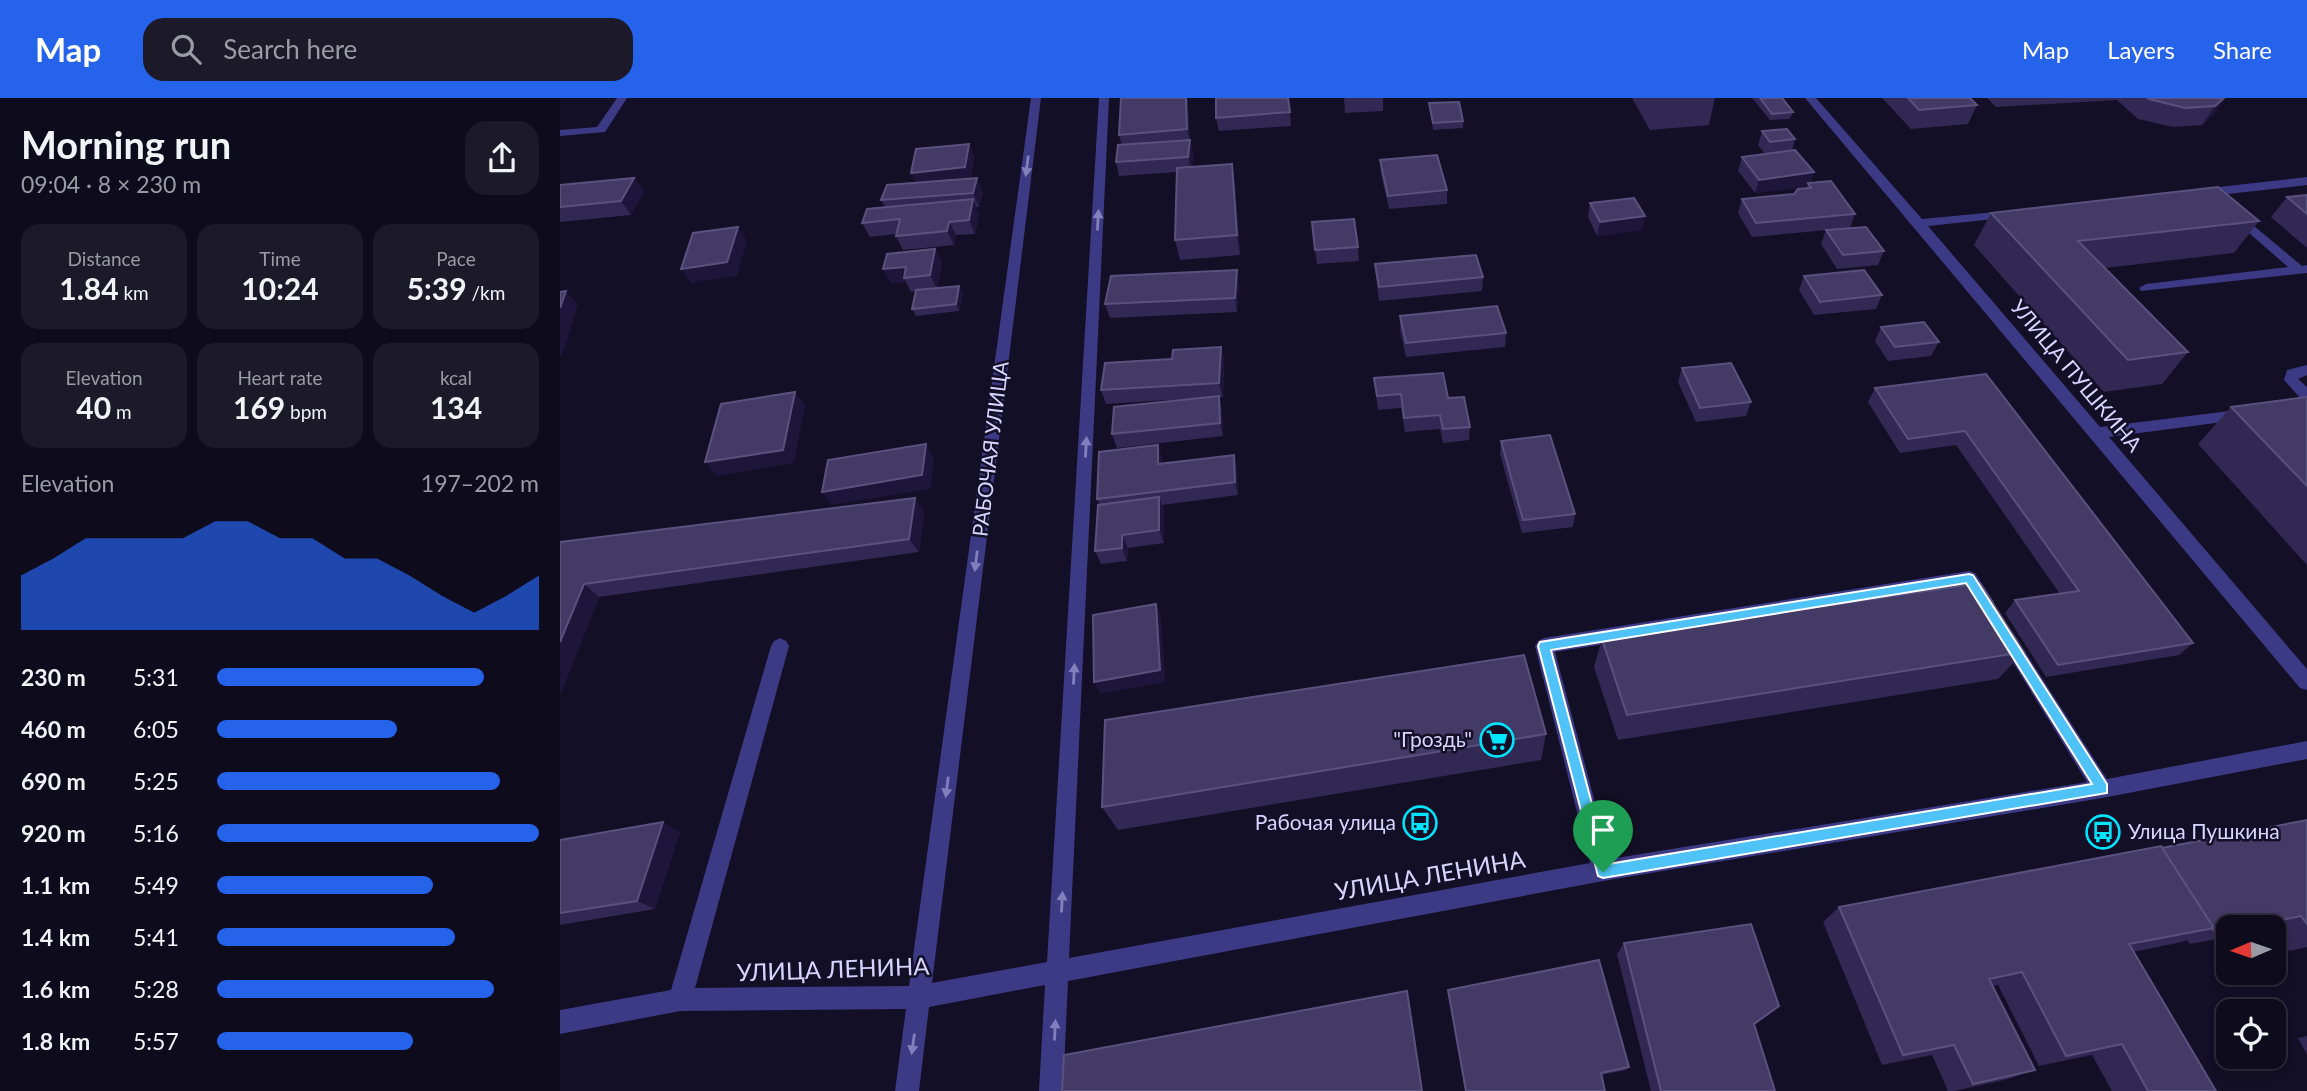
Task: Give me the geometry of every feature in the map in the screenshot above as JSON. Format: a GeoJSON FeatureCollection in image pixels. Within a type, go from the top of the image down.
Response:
{"type":"FeatureCollection","features":[{"type":"Feature","properties":{"kind":"street"},"geometry":{"type":"LineString","coordinates":[[560,133],[601,130],[622,98]]}},
{"type":"Feature","properties":{"kind":"street","name":"РАБОЧАЯ УЛИЦА"},"geometry":{"type":"LineString","coordinates":[[907,1091],[1036,98]]}},
{"type":"Feature","properties":{"kind":"street"},"geometry":{"type":"LineString","coordinates":[[1051,1091],[1104,98]]}},
{"type":"Feature","properties":{"kind":"street","name":"УЛИЦА ПУШКИНА"},"geometry":{"type":"LineString","coordinates":[[1810,98],[2307,682]]}},
{"type":"Feature","properties":{"kind":"street"},"geometry":{"type":"LineString","coordinates":[[2182,195],[2220,201],[2307,181]]}},
{"type":"Feature","properties":{"kind":"street"},"geometry":{"type":"LineString","coordinates":[[2220,201],[2303,270]]}},
{"type":"Feature","properties":{"kind":"street"},"geometry":{"type":"LineString","coordinates":[[1919,223],[2030,211]]}},
{"type":"Feature","properties":{"kind":"street"},"geometry":{"type":"LineString","coordinates":[[2146,288],[2303,270]]}},
{"type":"Feature","properties":{"kind":"street"},"geometry":{"type":"LineString","coordinates":[[2307,370],[2292,373],[2291,380],[2307,396]]}},
{"type":"Feature","properties":{"kind":"street"},"geometry":{"type":"LineString","coordinates":[[2096,433],[2267,411]]}},
{"type":"Feature","properties":{"kind":"street"},"geometry":{"type":"LineString","coordinates":[[1603,872],[1544,646],[1969,578],[2102,789]]}},
{"type":"Feature","properties":{"kind":"street"},"geometry":{"type":"LineString","coordinates":[[680,1000],[780,646]]}},
{"type":"Feature","properties":{"kind":"street","name":"УЛИЦА ЛЕНИНА"},"geometry":{"type":"LineString","coordinates":[[560,1022],[680,1000],[920,997],[1603,872],[2102,789],[2307,750]]}},
{"type":"Feature","properties":{"kind":"building"},"geometry":{"type":"Polygon","coordinates":[[[1121,98],[1186,98],[1187,129],[1119,135],[1121,98]]]}},
{"type":"Feature","properties":{"kind":"building"},"geometry":{"type":"Polygon","coordinates":[[[1216,98],[1288,98],[1290,112],[1216,118],[1216,98]]]}},
{"type":"Feature","properties":{"kind":"building"},"geometry":{"type":"Polygon","coordinates":[[[1760,98],[1782,98],[1793,112],[1772,114],[1760,98]]]}},
{"type":"Feature","properties":{"kind":"building"},"geometry":{"type":"Polygon","coordinates":[[[1908,98],[1970,98],[1977,105],[1919,110],[1908,98]]]}},
{"type":"Feature","properties":{"kind":"building"},"geometry":{"type":"Polygon","coordinates":[[[2148,98],[2224,98],[2215,106],[2185,108],[2148,98]]]}},
{"type":"Feature","properties":{"kind":"building"},"geometry":{"type":"Polygon","coordinates":[[[1459,102],[1463,121],[1433,123],[1429,103],[1459,102]]]}},
{"type":"Feature","properties":{"kind":"building"},"geometry":{"type":"Polygon","coordinates":[[[1787,129],[1795,139],[1770,142],[1762,131],[1787,129]]]}},
{"type":"Feature","properties":{"kind":"building"},"geometry":{"type":"Polygon","coordinates":[[[1190,140],[1188,157],[1116,162],[1118,145],[1190,140]]]}},
{"type":"Feature","properties":{"kind":"building"},"geometry":{"type":"Polygon","coordinates":[[[969,144],[965,167],[911,173],[916,149],[969,144]]]}},
{"type":"Feature","properties":{"kind":"building"},"geometry":{"type":"Polygon","coordinates":[[[1795,150],[1814,172],[1759,180],[1742,157],[1795,150]]]}},
{"type":"Feature","properties":{"kind":"building"},"geometry":{"type":"Polygon","coordinates":[[[1437,155],[1447,190],[1388,196],[1380,160],[1437,155]]]}},
{"type":"Feature","properties":{"kind":"building"},"geometry":{"type":"Polygon","coordinates":[[[1232,164],[1237,235],[1175,240],[1177,168],[1232,164]]]}},
{"type":"Feature","properties":{"kind":"building"},"geometry":{"type":"Polygon","coordinates":[[[634,178],[621,201],[560,207],[560,185],[634,178]]]}},
{"type":"Feature","properties":{"kind":"building"},"geometry":{"type":"Polygon","coordinates":[[[977,178],[973,193],[881,200],[887,185],[977,178]]]}},
{"type":"Feature","properties":{"kind":"building"},"geometry":{"type":"Polygon","coordinates":[[[1831,181],[1855,214],[1756,223],[1742,199],[1794,194],[1798,189],[1811,188],[1808,183],[1831,181]]]}},
{"type":"Feature","properties":{"kind":"building"},"geometry":{"type":"Polygon","coordinates":[[[2218,187],[2259,221],[2078,241],[2188,352],[2128,360],[1991,213],[2218,187]]]}},
{"type":"Feature","properties":{"kind":"building"},"geometry":{"type":"Polygon","coordinates":[[[2307,195],[2307,214],[2287,197],[2307,195]]]}},
{"type":"Feature","properties":{"kind":"building"},"geometry":{"type":"Polygon","coordinates":[[[1634,198],[1645,216],[1600,222],[1590,203],[1634,198]]]}},
{"type":"Feature","properties":{"kind":"building"},"geometry":{"type":"Polygon","coordinates":[[[973,199],[969,220],[949,222],[947,231],[896,236],[900,219],[862,223],[867,209],[973,199]]]}},
{"type":"Feature","properties":{"kind":"building"},"geometry":{"type":"Polygon","coordinates":[[[1354,219],[1358,247],[1315,250],[1312,222],[1354,219]]]}},
{"type":"Feature","properties":{"kind":"building"},"geometry":{"type":"Polygon","coordinates":[[[738,227],[727,262],[681,269],[693,233],[738,227]]]}},
{"type":"Feature","properties":{"kind":"building"},"geometry":{"type":"Polygon","coordinates":[[[1866,227],[1884,251],[1843,255],[1826,230],[1866,227]]]}},
{"type":"Feature","properties":{"kind":"building"},"geometry":{"type":"Polygon","coordinates":[[[935,249],[930,275],[904,278],[906,267],[883,269],[887,254],[935,249]]]}},
{"type":"Feature","properties":{"kind":"building"},"geometry":{"type":"Polygon","coordinates":[[[1476,255],[1483,277],[1379,287],[1375,264],[1476,255]]]}},
{"type":"Feature","properties":{"kind":"building"},"geometry":{"type":"Polygon","coordinates":[[[1237,270],[1235,298],[1105,304],[1111,276],[1237,270]]]}},
{"type":"Feature","properties":{"kind":"building"},"geometry":{"type":"Polygon","coordinates":[[[1864,270],[1882,295],[1820,302],[1804,276],[1864,270]]]}},
{"type":"Feature","properties":{"kind":"building"},"geometry":{"type":"Polygon","coordinates":[[[959,286],[956,304],[912,309],[916,290],[959,286]]]}},
{"type":"Feature","properties":{"kind":"building"},"geometry":{"type":"Polygon","coordinates":[[[566,291],[560,308],[560,292],[566,291]]]}},
{"type":"Feature","properties":{"kind":"building"},"geometry":{"type":"Polygon","coordinates":[[[1497,306],[1506,333],[1406,343],[1400,316],[1497,306]]]}},
{"type":"Feature","properties":{"kind":"building"},"geometry":{"type":"Polygon","coordinates":[[[1924,322],[1939,342],[1895,347],[1881,327],[1924,322]]]}},
{"type":"Feature","properties":{"kind":"building"},"geometry":{"type":"Polygon","coordinates":[[[1221,347],[1219,383],[1101,390],[1105,363],[1172,359],[1173,350],[1221,347]]]}},
{"type":"Feature","properties":{"kind":"building"},"geometry":{"type":"Polygon","coordinates":[[[1731,363],[1751,402],[1700,408],[1682,368],[1731,363]]]}},
{"type":"Feature","properties":{"kind":"building"},"geometry":{"type":"Polygon","coordinates":[[[1443,373],[1448,398],[1464,397],[1470,427],[1443,429],[1440,415],[1404,418],[1401,394],[1377,396],[1374,378],[1443,373]]]}},
{"type":"Feature","properties":{"kind":"building"},"geometry":{"type":"Polygon","coordinates":[[[1986,374],[2193,643],[2058,665],[2015,600],[2079,591],[1965,431],[1908,439],[1875,388],[1986,374]]]}},
{"type":"Feature","properties":{"kind":"building"},"geometry":{"type":"Polygon","coordinates":[[[795,392],[783,450],[705,462],[721,404],[795,392]]]}},
{"type":"Feature","properties":{"kind":"building"},"geometry":{"type":"Polygon","coordinates":[[[1219,396],[1220,423],[1112,434],[1114,407],[1219,396]]]}},
{"type":"Feature","properties":{"kind":"building"},"geometry":{"type":"Polygon","coordinates":[[[2307,397],[2307,486],[2231,407],[2307,397]]]}},
{"type":"Feature","properties":{"kind":"building"},"geometry":{"type":"Polygon","coordinates":[[[1550,435],[1575,514],[1523,520],[1501,441],[1550,435]]]}},
{"type":"Feature","properties":{"kind":"building"},"geometry":{"type":"Polygon","coordinates":[[[926,444],[922,475],[822,492],[828,460],[926,444]]]}},
{"type":"Feature","properties":{"kind":"building"},"geometry":{"type":"Polygon","coordinates":[[[1158,445],[1158,464],[1234,455],[1235,482],[1097,499],[1099,452],[1158,445]]]}},
{"type":"Feature","properties":{"kind":"building"},"geometry":{"type":"Polygon","coordinates":[[[1159,497],[1159,530],[1122,535],[1122,548],[1095,551],[1098,505],[1159,497]]]}},
{"type":"Feature","properties":{"kind":"building"},"geometry":{"type":"Polygon","coordinates":[[[915,498],[909,539],[584,584],[560,642],[560,542],[915,498]]]}},
{"type":"Feature","properties":{"kind":"building"},"geometry":{"type":"Polygon","coordinates":[[[1980,583],[2024,652],[1627,715],[1602,639],[1980,583]]]}},
{"type":"Feature","properties":{"kind":"building"},"geometry":{"type":"Polygon","coordinates":[[[1156,604],[1160,670],[1094,682],[1093,615],[1156,604]]]}},
{"type":"Feature","properties":{"kind":"building"},"geometry":{"type":"Polygon","coordinates":[[[1524,655],[1546,734],[1102,807],[1105,720],[1524,655]]]}},
{"type":"Feature","properties":{"kind":"building"},"geometry":{"type":"Polygon","coordinates":[[[2307,820],[2307,924],[2301,916],[2286,919],[2286,915],[2216,915],[2216,933],[2162,848],[2307,820]]]}},
{"type":"Feature","properties":{"kind":"building"},"geometry":{"type":"Polygon","coordinates":[[[663,822],[637,901],[560,913],[560,840],[663,822]]]}},
{"type":"Feature","properties":{"kind":"building"},"geometry":{"type":"Polygon","coordinates":[[[2161,846],[2214,928],[2129,944],[2216,1091],[2148,1091],[2122,1044],[2066,1056],[2022,972],[1989,979],[2035,1070],[1973,1084],[1954,1045],[1903,1055],[1839,907],[2161,846]]]}},
{"type":"Feature","properties":{"kind":"building"},"geometry":{"type":"Polygon","coordinates":[[[1751,924],[1779,1006],[1754,1024],[1775,1091],[1661,1091],[1624,943],[1751,924]]]}},
{"type":"Feature","properties":{"kind":"building"},"geometry":{"type":"Polygon","coordinates":[[[1599,960],[1629,1067],[1601,1073],[1605,1091],[1466,1091],[1448,990],[1599,960]]]}},
{"type":"Feature","properties":{"kind":"building"},"geometry":{"type":"Polygon","coordinates":[[[1407,991],[1422,1091],[1062,1091],[1064,1055],[1407,991]]]}},
{"type":"Feature","properties":{"kind":"place","name":"\"Гроздь\""},"geometry":{"type":"Point","coordinates":[1497,740]}},
{"type":"Feature","properties":{"kind":"place","name":"Рабочая улица"},"geometry":{"type":"Point","coordinates":[1420,823]}},
{"type":"Feature","properties":{"kind":"place","name":"Улица Пушкина"},"geometry":{"type":"Point","coordinates":[2103,832]}},
{"type":"Feature","properties":{"kind":"route"},"geometry":{"type":"LineString","coordinates":[[1969,578],[2102,789],[1972,810],[1603,872],[1544,646],[1969,578]]}}]}
